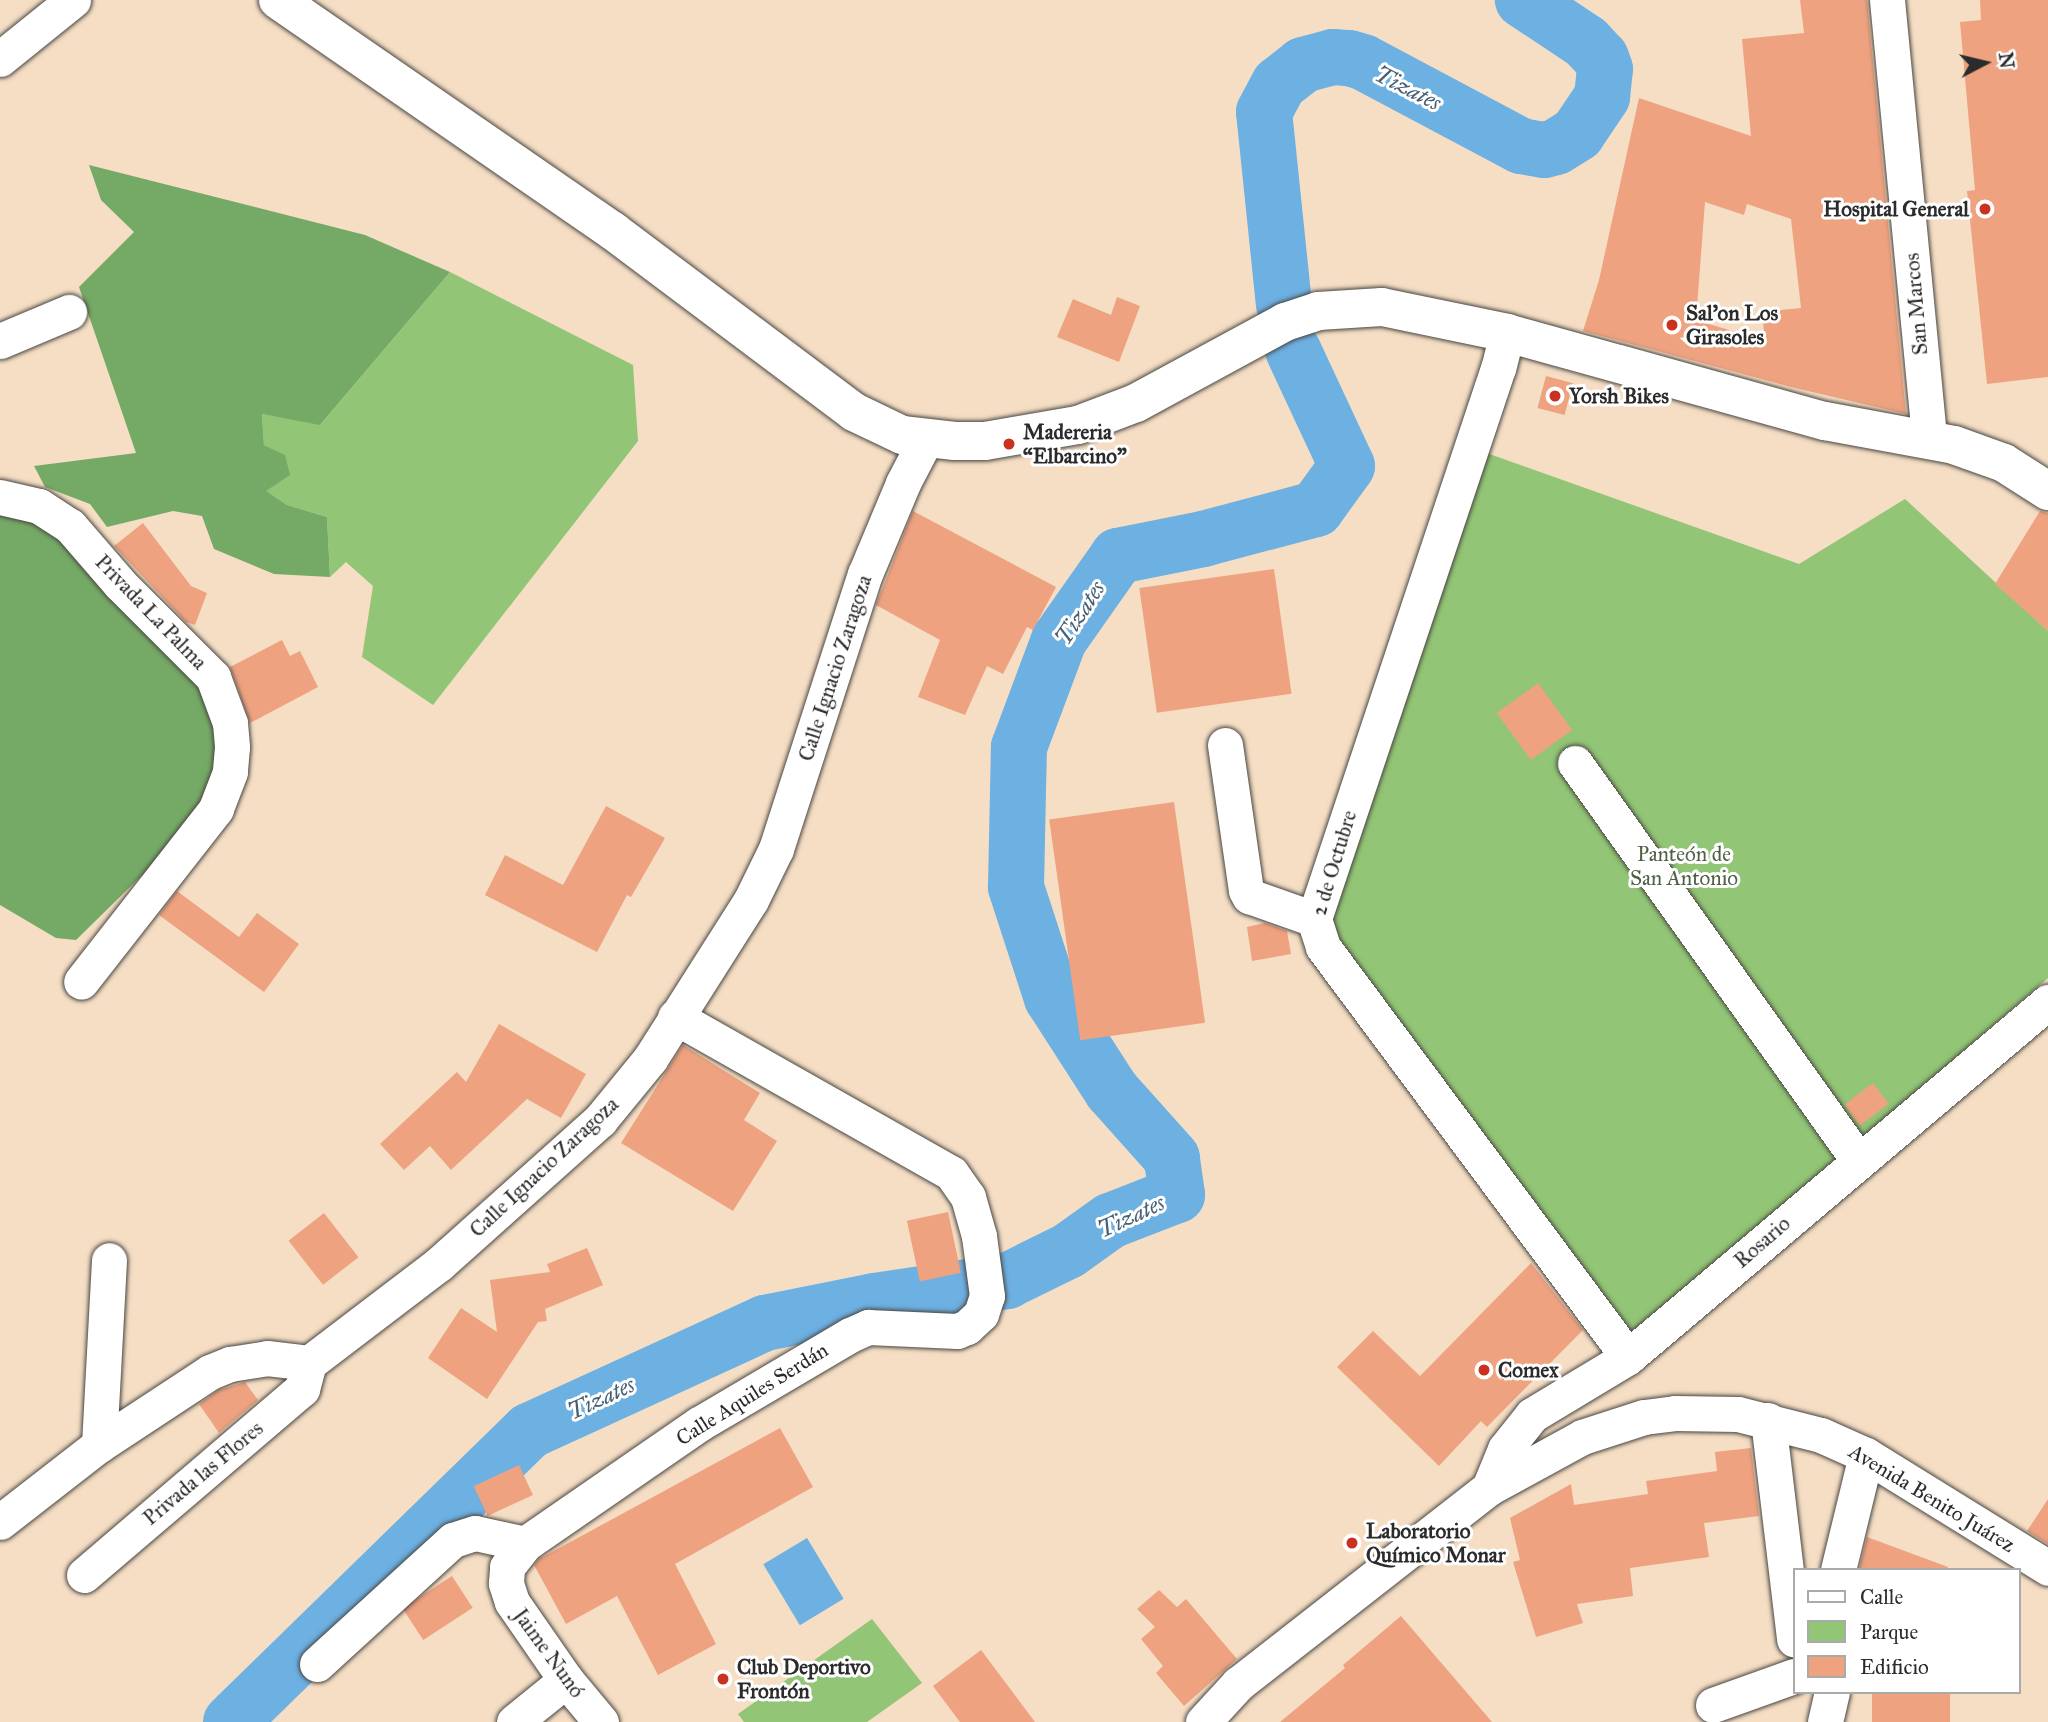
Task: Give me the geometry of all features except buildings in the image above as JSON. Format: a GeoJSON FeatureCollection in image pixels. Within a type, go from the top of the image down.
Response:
{"type":"FeatureCollection","features":[{"type":"Feature","properties":{"kind":"main road"},"geometry":{"type":"LineString","coordinates":[[278,0],[613,231],[854,412],[878,427],[926,439],[985,441],[1078,425],[1111,414],[1285,322],[1318,311],[1382,307],[1507,334],[1825,421],[1929,440],[2004,463],[2048,491]]}},
{"type":"Feature","properties":{"kind":"street"},"geometry":{"type":"LineString","coordinates":[[0,58],[73,0]]}},
{"type":"Feature","properties":{"kind":"street","name":"San Marcos"},"geometry":{"type":"LineString","coordinates":[[1887,0],[1929,440]]}},
{"type":"Feature","properties":{"kind":"street"},"geometry":{"type":"LineString","coordinates":[[0,341],[69,312]]}},
{"type":"Feature","properties":{"kind":"street","name":"2 de Octubre"},"geometry":{"type":"LineString","coordinates":[[1507,334],[1498,368],[1314,919],[1323,947],[1628,1357]]}},
{"type":"Feature","properties":{"kind":"street","name":"Calle Ignacio Zaragoza"},"geometry":{"type":"LineString","coordinates":[[309,1363],[439,1264],[600,1120],[650,1059],[751,900],[776,849],[865,574],[903,483],[926,439]]}},
{"type":"Feature","properties":{"kind":"street","name":"Privada La Palma"},"geometry":{"type":"LineString","coordinates":[[0,497],[39,506],[70,526],[120,584],[213,677],[230,723],[230,772],[216,810],[80,982]]}},
{"type":"Feature","properties":{"kind":"street"},"geometry":{"type":"LineString","coordinates":[[1225,745],[1249,896],[1314,919]]}},
{"type":"Feature","properties":{"kind":"street"},"geometry":{"type":"LineString","coordinates":[[1575,763],[1858,1160]]}},
{"type":"Feature","properties":{"kind":"street","name":"Rosario"},"geometry":{"type":"LineString","coordinates":[[1489,1489],[1505,1449],[1532,1415],[1628,1357],[2048,1002]]}},
{"type":"Feature","properties":{"kind":"street","name":"Calle Aquiles Serdán"},"geometry":{"type":"LineString","coordinates":[[525,1544],[699,1424],[850,1335],[868,1327],[957,1331],[975,1322],[982,1314],[987,1296],[983,1259],[968,1197],[951,1173],[675,1017]]}},
{"type":"Feature","properties":{"kind":"street"},"geometry":{"type":"LineString","coordinates":[[99,1445],[109,1260]]}},
{"type":"Feature","properties":{"kind":"street"},"geometry":{"type":"LineString","coordinates":[[0,1522],[99,1445],[210,1372],[230,1364],[267,1357],[309,1363]]}},
{"type":"Feature","properties":{"kind":"street","name":"Privada las Flores"},"geometry":{"type":"LineString","coordinates":[[84,1575],[302,1389],[309,1363]]}},
{"type":"Feature","properties":{"kind":"street","name":"Avenida Benito Juárez"},"geometry":{"type":"LineString","coordinates":[[1203,1722],[1238,1684],[1489,1489],[1582,1437],[1644,1418],[1706,1412],[1768,1420],[1821,1435],[1866,1455],[2048,1568]]}},
{"type":"Feature","properties":{"kind":"street"},"geometry":{"type":"LineString","coordinates":[[1768,1420],[1792,1622]]}},
{"type":"Feature","properties":{"kind":"street"},"geometry":{"type":"LineString","coordinates":[[1838,1568],[1866,1455]]}},
{"type":"Feature","properties":{"kind":"street"},"geometry":{"type":"LineString","coordinates":[[317,1664],[453,1540],[475,1533],[525,1544]]}},
{"type":"Feature","properties":{"kind":"street","name":"Jaime Nunó"},"geometry":{"type":"LineString","coordinates":[[525,1544],[507,1567],[506,1583],[512,1602],[566,1680],[601,1722]]}},
{"type":"Feature","properties":{"kind":"street"},"geometry":{"type":"LineString","coordinates":[[1713,1705],[1792,1677]]}},
{"type":"Feature","properties":{"kind":"street"},"geometry":{"type":"LineString","coordinates":[[514,1722],[566,1680]]}},
{"type":"Feature","properties":{"kind":"street"},"geometry":{"type":"LineString","coordinates":[[1825,1722],[1832,1694]]}},
{"type":"Feature","properties":{"kind":"green space"},"geometry":{"type":"Polygon","coordinates":[[[89,165],[365,235],[450,272],[320,425],[262,414],[264,445],[285,455],[290,475],[266,491],[287,505],[327,517],[330,577],[274,574],[214,549],[202,516],[173,511],[107,527],[90,504],[45,487],[34,466],[136,453],[79,287],[134,232],[101,200],[89,165]]]}},
{"type":"Feature","properties":{"kind":"green space"},"geometry":{"type":"Polygon","coordinates":[[[450,272],[633,365],[638,441],[433,705],[362,657],[373,586],[346,562],[330,577],[327,517],[287,505],[265,491],[284,455],[264,445],[262,414],[321,424],[450,272]]]}},
{"type":"Feature","properties":{"kind":"green space","name":"Panteón de San Antonio"},"geometry":{"type":"Polygon","coordinates":[[[1481,451],[1799,564],[1905,499],[2048,631],[2048,978],[1627,1341],[1325,924],[1481,451]]]}},
{"type":"Feature","properties":{"kind":"green space"},"geometry":{"type":"Polygon","coordinates":[[[18,509],[74,542],[215,706],[216,772],[184,834],[76,940],[56,938],[0,905],[0,510],[18,509]]]}},
{"type":"Feature","properties":{"kind":"green space"},"geometry":{"type":"Polygon","coordinates":[[[872,1619],[922,1683],[867,1722],[744,1722],[738,1714],[872,1619]]]}},
{"type":"Feature","properties":{"kind":"water"},"geometry":{"type":"Polygon","coordinates":[[[807,1538],[844,1599],[800,1625],[763,1564],[807,1538]]]}},
{"type":"Feature","properties":{"kind":"waterway","name":"Tizates"},"geometry":{"type":"LineString","coordinates":[[1284,305],[1264,112],[1279,84],[1303,65],[1333,57],[1349,58],[1363,62],[1521,146],[1544,150],[1556,147],[1577,134],[1602,97],[1605,69],[1601,58],[1586,42],[1523,0]]}},
{"type":"Feature","properties":{"kind":"waterway","name":"Tizates"},"geometry":{"type":"LineString","coordinates":[[231,1722],[529,1431],[765,1323],[875,1301],[1007,1281],[1068,1251],[1110,1221],[1177,1195],[1172,1158],[1112,1091],[1052,998],[1016,887],[1019,747],[1059,640],[1118,556],[1203,539],[1316,509],[1347,466],[1293,350]]}},
{"type":"Feature","properties":{"kind":"place","name":"Hospital General"},"geometry":{"type":"Point","coordinates":[1985,209]}},
{"type":"Feature","properties":{"kind":"place","name":"Sal'on Los Girasoles"},"geometry":{"type":"Point","coordinates":[1672,325]}},
{"type":"Feature","properties":{"kind":"place","name":"Yorsh Bikes"},"geometry":{"type":"Point","coordinates":[1555,396]}},
{"type":"Feature","properties":{"kind":"place","name":"Madereria “Elbarcino”"},"geometry":{"type":"Point","coordinates":[1009,444]}},
{"type":"Feature","properties":{"kind":"place","name":"Comex"},"geometry":{"type":"Point","coordinates":[1484,1370]}},
{"type":"Feature","properties":{"kind":"place","name":"Laboratorio Químico Monar"},"geometry":{"type":"Point","coordinates":[1352,1543]}},
{"type":"Feature","properties":{"kind":"place","name":"Club Deportivo Frontón"},"geometry":{"type":"Point","coordinates":[723,1679]}}]}
